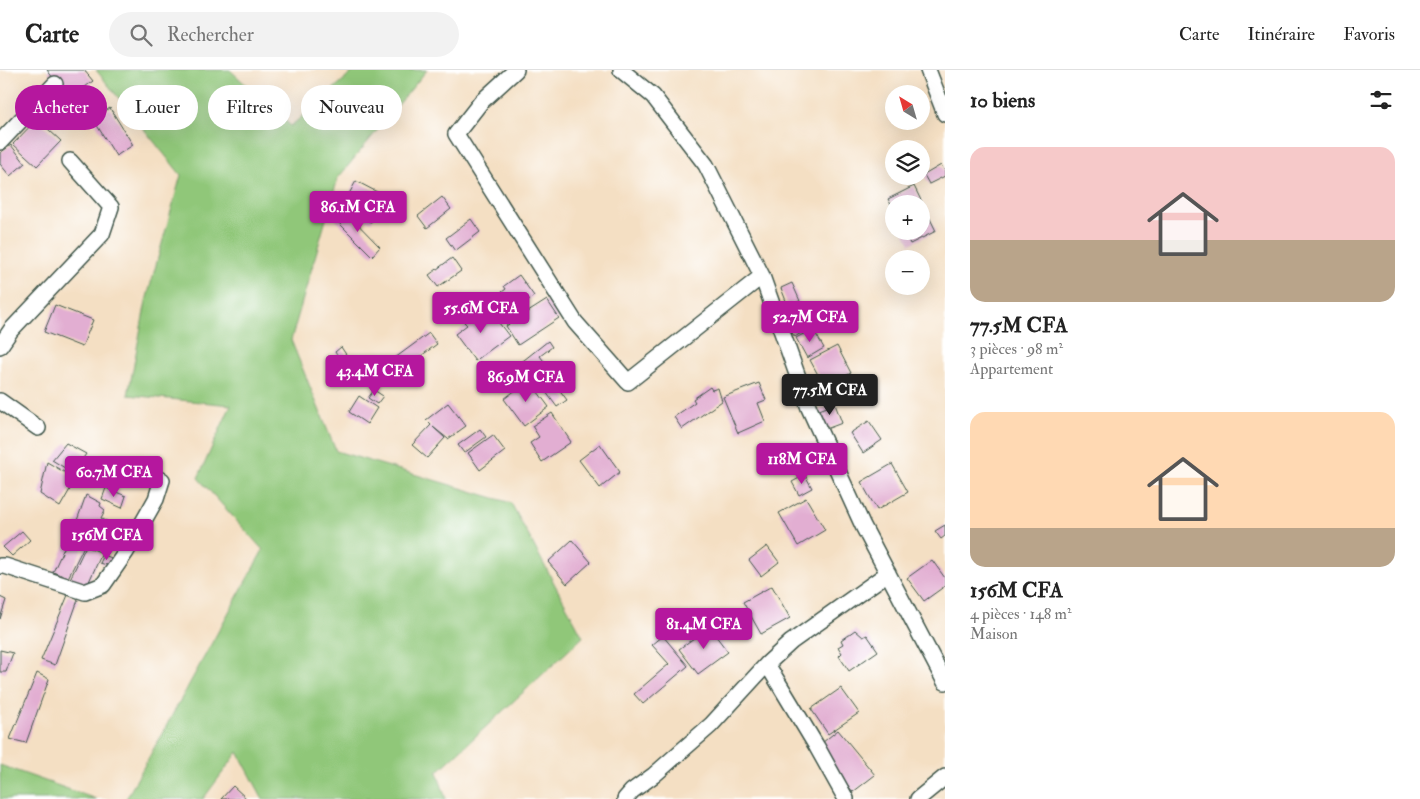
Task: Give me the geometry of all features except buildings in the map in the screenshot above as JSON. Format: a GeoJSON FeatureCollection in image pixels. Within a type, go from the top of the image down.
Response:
{"type":"FeatureCollection","features":[{"type":"Feature","properties":{"kind":"street"},"geometry":{"type":"LineString","coordinates":[[516,70],[481,102],[456,134],[575,322],[628,382],[762,276]]}},
{"type":"Feature","properties":{"kind":"street"},"geometry":{"type":"LineString","coordinates":[[621,70],[653,96],[706,165],[762,276],[809,408],[863,526],[945,682]]}},
{"type":"Feature","properties":{"kind":"street"},"geometry":{"type":"LineString","coordinates":[[928,70],[945,114]]}},
{"type":"Feature","properties":{"kind":"street"},"geometry":{"type":"LineString","coordinates":[[0,142],[55,84]]}},
{"type":"Feature","properties":{"kind":"street"},"geometry":{"type":"LineString","coordinates":[[0,346],[11,330],[102,234],[112,207],[70,161]]}},
{"type":"Feature","properties":{"kind":"street"},"geometry":{"type":"LineString","coordinates":[[0,401],[38,428]]}},
{"type":"Feature","properties":{"kind":"street"},"geometry":{"type":"LineString","coordinates":[[0,566],[85,592],[104,586],[156,499],[162,480]]}},
{"type":"Feature","properties":{"kind":"street"},"geometry":{"type":"LineString","coordinates":[[625,799],[711,725],[767,664],[791,642],[888,573]]}},
{"type":"Feature","properties":{"kind":"street"},"geometry":{"type":"LineString","coordinates":[[767,664],[846,799]]}},
{"type":"Feature","properties":{"kind":"street"},"geometry":{"type":"LineString","coordinates":[[918,799],[945,777]]}},
{"type":"Feature","properties":{"kind":"green space"},"geometry":{"type":"Polygon","coordinates":[[[96,70],[230,70],[246,85],[208,85],[208,130],[291,130],[291,126],[301,117],[301,130],[378,130],[338,178],[291,340],[336,451],[511,503],[583,637],[437,772],[446,799],[263,799],[238,752],[203,799],[126,799],[263,550],[198,478],[231,405],[128,395],[146,301],[181,175],[145,130],[198,130],[198,85],[117,85],[117,96],[96,70]]]}},
{"type":"Feature","properties":{"kind":"green space"},"geometry":{"type":"Polygon","coordinates":[[[355,70],[427,70],[402,100],[402,85],[338,85],[355,70]]]}},
{"type":"Feature","properties":{"kind":"green space"},"geometry":{"type":"Polygon","coordinates":[[[0,765],[96,799],[0,799],[0,765]]]}}]}
